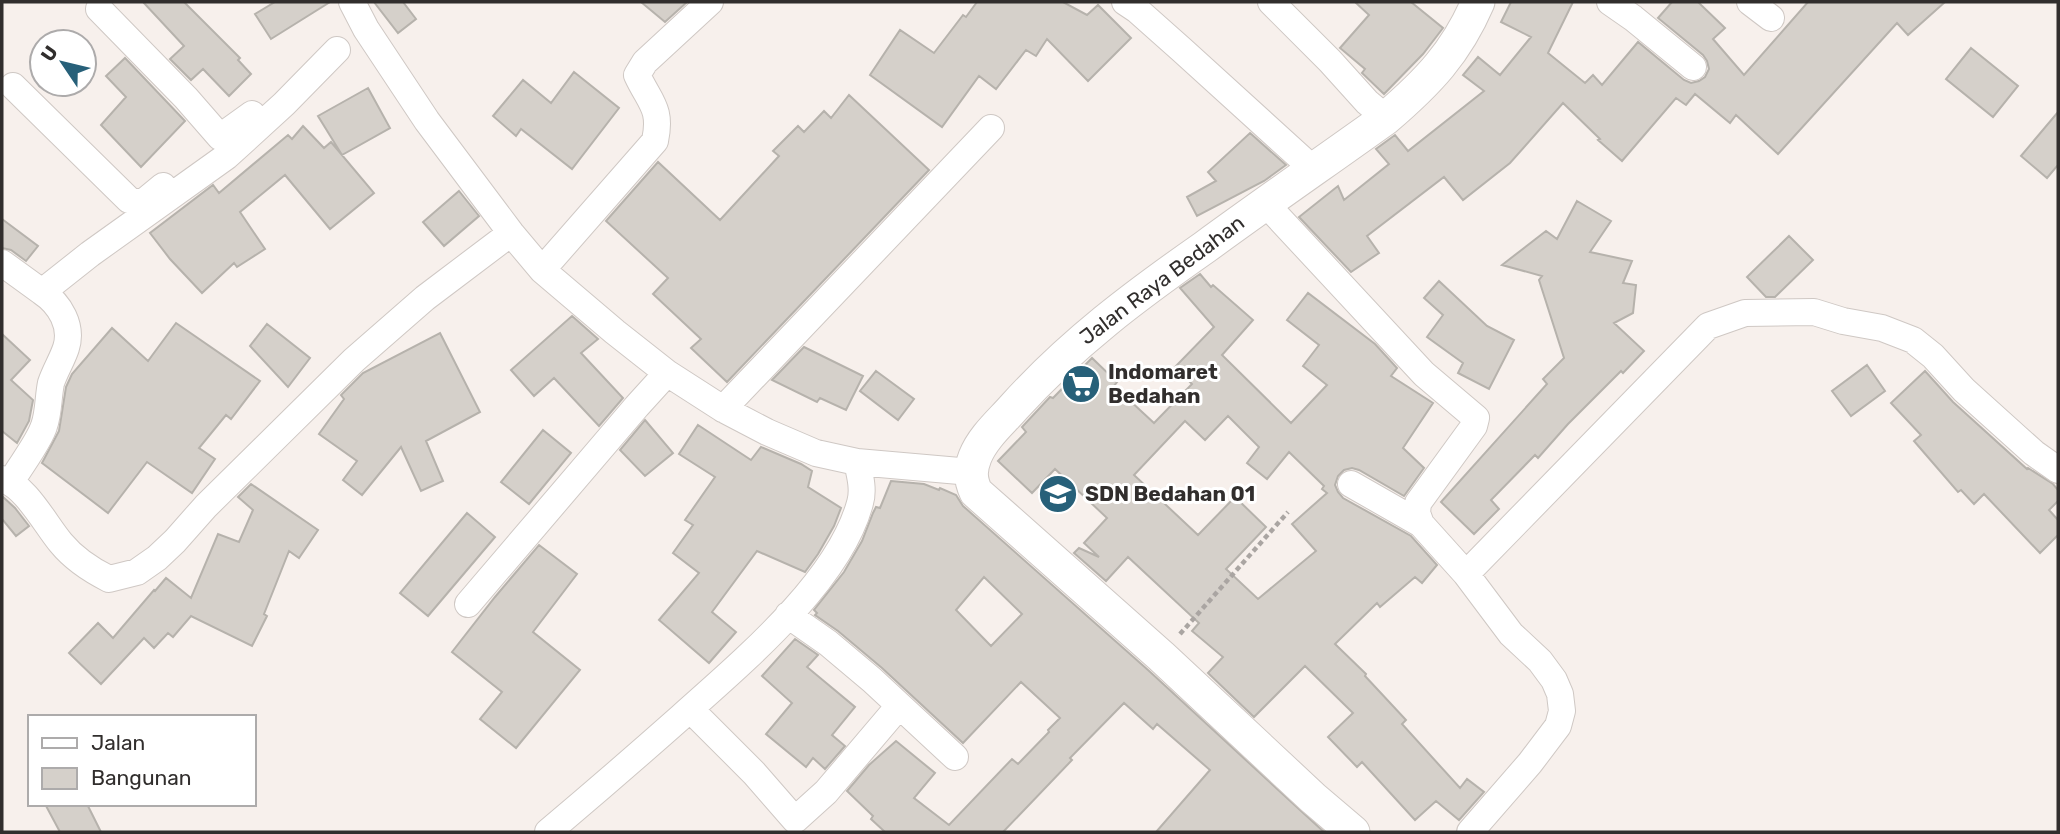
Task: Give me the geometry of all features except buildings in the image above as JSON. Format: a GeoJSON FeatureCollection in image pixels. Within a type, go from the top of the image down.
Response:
{"type":"FeatureCollection","features":[{"type":"Feature","properties":{"kind":"street"},"geometry":{"type":"LineString","coordinates":[[352,2],[366,29],[427,121],[511,233],[542,270],[615,332],[667,373],[723,409],[816,453],[856,461],[971,472],[971,482],[976,492],[1161,656],[1353,832]]}},
{"type":"Feature","properties":{"kind":"street"},"geometry":{"type":"LineString","coordinates":[[542,270],[655,141],[659,124],[653,102],[637,75],[645,62],[710,2]]}},
{"type":"Feature","properties":{"kind":"street"},"geometry":{"type":"LineString","coordinates":[[1125,2],[1182,50],[1313,170]]}},
{"type":"Feature","properties":{"kind":"street"},"geometry":{"type":"LineString","coordinates":[[1271,2],[1367,102],[1386,118]]}},
{"type":"Feature","properties":{"kind":"street","name":"Jalan Raya Bedahan"},"geometry":{"type":"LineString","coordinates":[[971,472],[983,442],[1031,388],[1077,343],[1134,298],[1386,118],[1429,79],[1449,56],[1468,26],[1478,2]]}},
{"type":"Feature","properties":{"kind":"street"},"geometry":{"type":"LineString","coordinates":[[1610,2],[1693,67]]}},
{"type":"Feature","properties":{"kind":"street"},"geometry":{"type":"LineString","coordinates":[[1750,2],[1771,18]]}},
{"type":"Feature","properties":{"kind":"street"},"geometry":{"type":"LineString","coordinates":[[99,9],[220,137]]}},
{"type":"Feature","properties":{"kind":"street"},"geometry":{"type":"LineString","coordinates":[[13,86],[129,200],[138,203],[146,200],[220,137],[366,29]]}},
{"type":"Feature","properties":{"kind":"street"},"geometry":{"type":"LineString","coordinates":[[42,292],[90,254],[228,156],[337,50]]}},
{"type":"Feature","properties":{"kind":"street"},"geometry":{"type":"LineString","coordinates":[[723,409],[991,128]]}},
{"type":"Feature","properties":{"kind":"street"},"geometry":{"type":"LineString","coordinates":[[1265,203],[1423,374],[1455,402],[1475,415],[1474,426],[1418,503],[1417,513],[1421,524]]}},
{"type":"Feature","properties":{"kind":"street"},"geometry":{"type":"LineString","coordinates":[[2,263],[50,298],[67,324],[69,335],[52,382],[45,425],[40,436],[6,480],[35,508],[62,545],[84,566],[109,579],[137,572],[158,558],[206,506],[354,360],[425,298],[511,233]]}},
{"type":"Feature","properties":{"kind":"street"},"geometry":{"type":"LineString","coordinates":[[1466,574],[1708,326],[1745,313],[1814,312],[1882,328],[1913,340],[2034,453],[2058,470]]}},
{"type":"Feature","properties":{"kind":"street"},"geometry":{"type":"LineString","coordinates":[[468,604],[667,373]]}},
{"type":"Feature","properties":{"kind":"street"},"geometry":{"type":"LineString","coordinates":[[548,832],[743,662],[807,594],[835,556],[854,521],[861,500],[861,481],[856,461]]}},
{"type":"Feature","properties":{"kind":"street"},"geometry":{"type":"LineString","coordinates":[[1351,484],[1421,524],[1466,574],[1511,634],[1540,661],[1554,680],[1560,694],[1562,711],[1558,726],[1470,832]]}},
{"type":"Feature","properties":{"kind":"street"},"geometry":{"type":"LineString","coordinates":[[788,615],[828,643],[872,680],[955,757]]}},
{"type":"Feature","properties":{"kind":"street"},"geometry":{"type":"LineString","coordinates":[[690,709],[754,773],[795,820],[826,792],[899,706]]}},
{"type":"Feature","properties":{"kind":"path"},"geometry":{"type":"LineString","coordinates":[[1161,656],[1288,512]]}},
{"type":"Feature","properties":{"kind":"place","name":"Indomaret Bedahan"},"geometry":{"type":"Point","coordinates":[1081,384]}},
{"type":"Feature","properties":{"kind":"place","name":"SDN Bedahan 01"},"geometry":{"type":"Point","coordinates":[1058,494]}}]}
